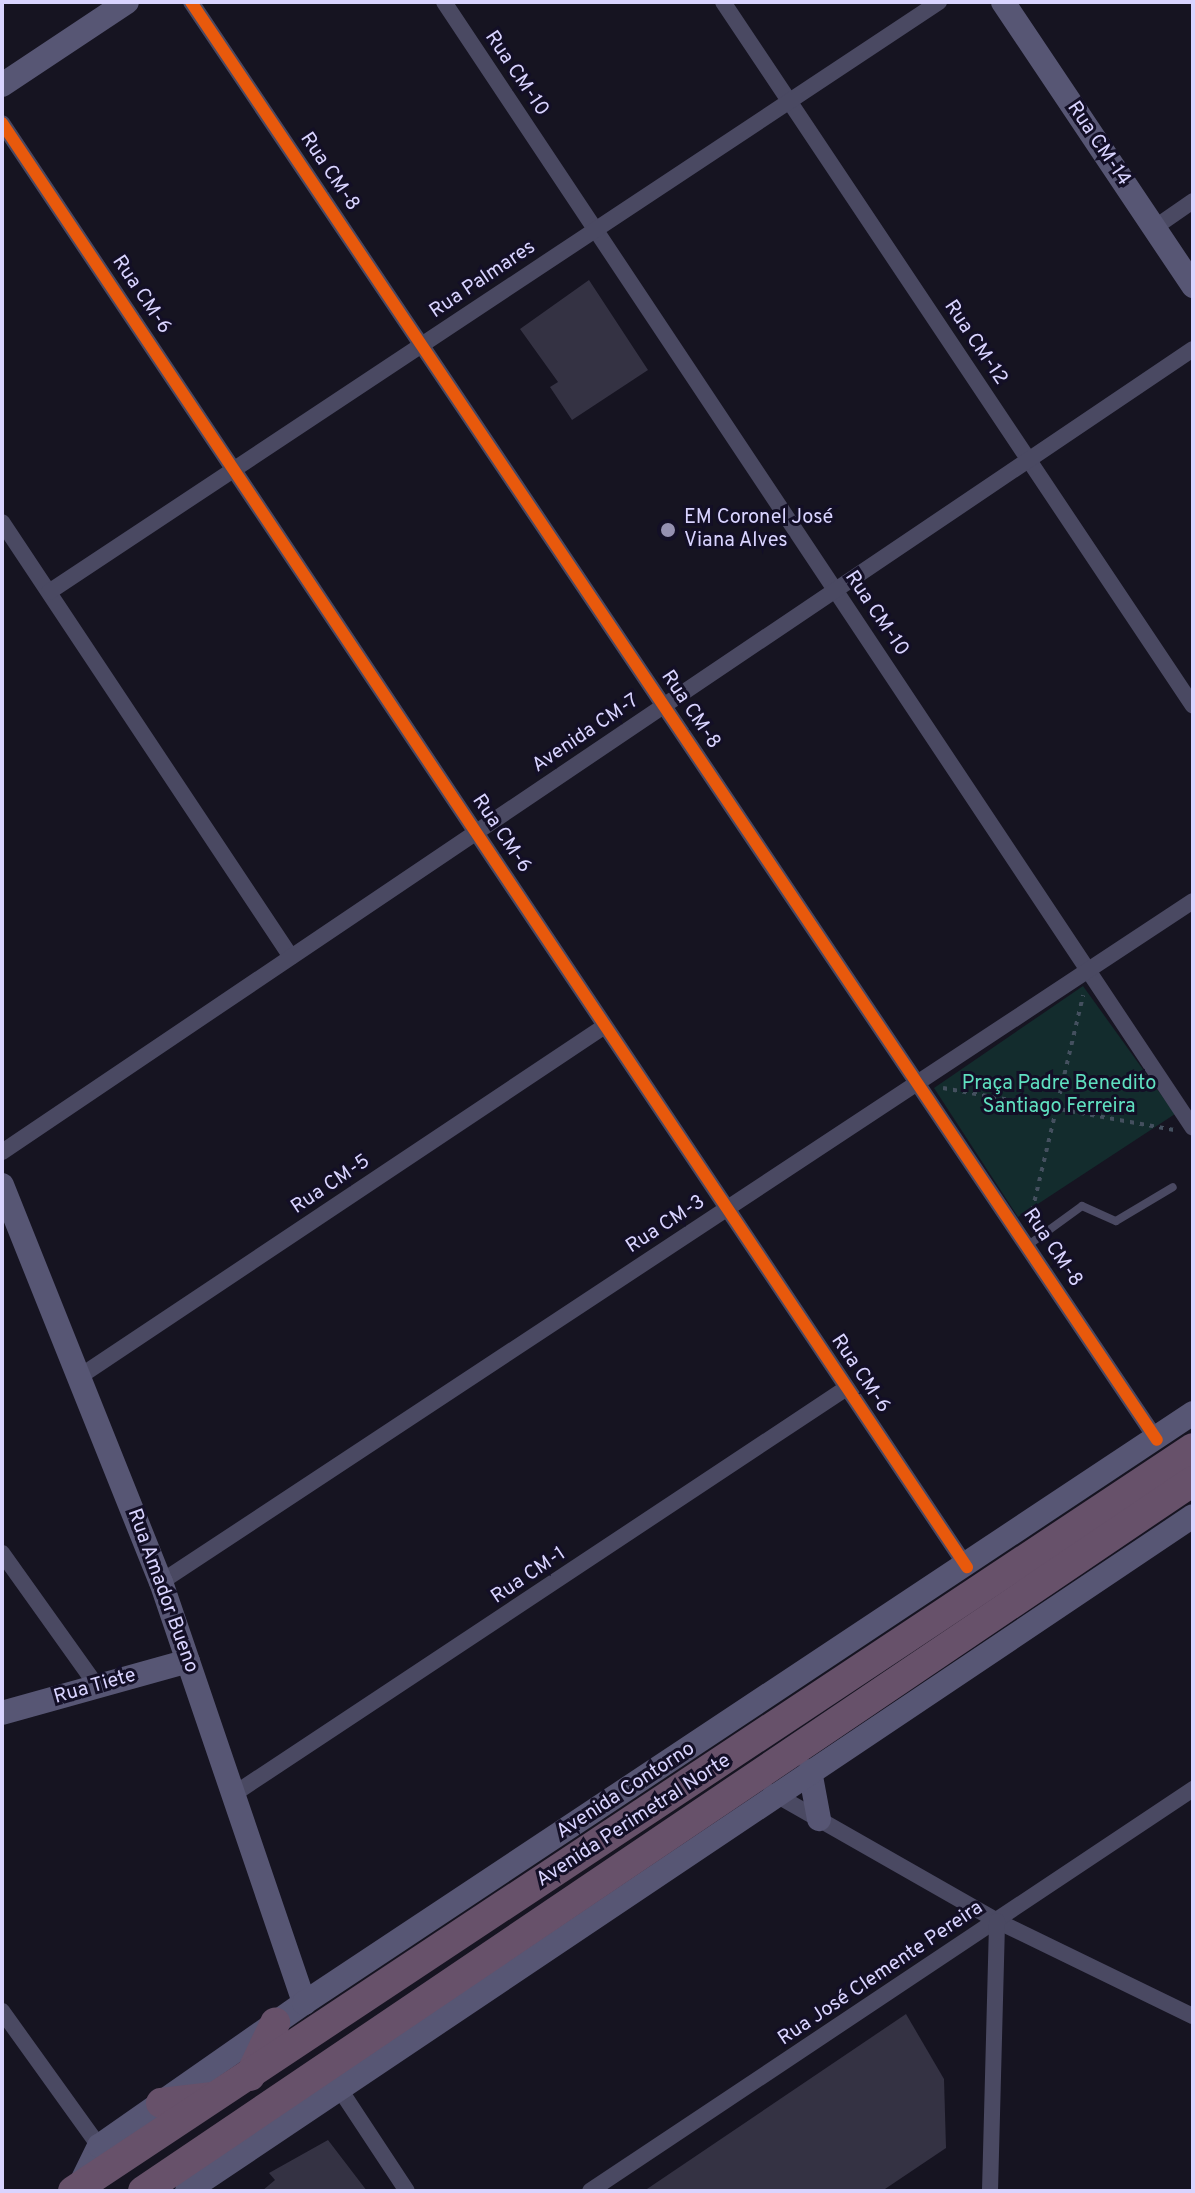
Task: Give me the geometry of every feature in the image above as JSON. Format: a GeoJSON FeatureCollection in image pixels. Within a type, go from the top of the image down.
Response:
{"type":"FeatureCollection","features":[{"type":"Feature","properties":{"kind":"highway","name":"Avenida Perimetral Norte"},"geometry":{"type":"LineString","coordinates":[[76,2189],[706,1777],[1193,1448]]}},
{"type":"Feature","properties":{"kind":"highway","name":"Avenida Perimetral Norte"},"geometry":{"type":"LineString","coordinates":[[143,2191],[762,1789],[1193,1481]]}},
{"type":"Feature","properties":{"kind":"highway"},"geometry":{"type":"LineString","coordinates":[[250,2077],[275,2023]]}},
{"type":"Feature","properties":{"kind":"highway"},"geometry":{"type":"LineString","coordinates":[[161,2103],[219,2097]]}},
{"type":"Feature","properties":{"kind":"street"},"geometry":{"type":"LineString","coordinates":[[2,85],[127,2]]}},
{"type":"Feature","properties":{"kind":"street","name":"Rua CM-8"},"geometry":{"type":"LineString","coordinates":[[191,2],[1157,1440]]}},
{"type":"Feature","properties":{"kind":"street","name":"Rua CM-10"},"geometry":{"type":"LineString","coordinates":[[444,2],[1089,969],[1185,1129]]}},
{"type":"Feature","properties":{"kind":"street","name":"Rua CM-12"},"geometry":{"type":"LineString","coordinates":[[723,2],[1193,706]]}},
{"type":"Feature","properties":{"kind":"street","name":"Rua Palmares"},"geometry":{"type":"LineString","coordinates":[[49,592],[939,2]]}},
{"type":"Feature","properties":{"kind":"street","name":"Rua CM-14"},"geometry":{"type":"LineString","coordinates":[[1003,2],[1193,286]]}},
{"type":"Feature","properties":{"kind":"street","name":"Rua CM-6"},"geometry":{"type":"LineString","coordinates":[[2,123],[845,1389],[967,1567]]}},
{"type":"Feature","properties":{"kind":"street"},"geometry":{"type":"LineString","coordinates":[[1154,228],[1193,201]]}},
{"type":"Feature","properties":{"kind":"street","name":"Avenida CM-7"},"geometry":{"type":"LineString","coordinates":[[2,1152],[1193,349]]}},
{"type":"Feature","properties":{"kind":"street"},"geometry":{"type":"LineString","coordinates":[[2,522],[291,957]]}},
{"type":"Feature","properties":{"kind":"street","name":"Rua CM-3"},"geometry":{"type":"LineString","coordinates":[[161,1582],[1193,901]]}},
{"type":"Feature","properties":{"kind":"street","name":"Rua CM-5"},"geometry":{"type":"LineString","coordinates":[[79,1377],[605,1026]]}},
{"type":"Feature","properties":{"kind":"street","name":"Rua Amador Bueno"},"geometry":{"type":"LineString","coordinates":[[2,1185],[161,1582],[304,2003]]}},
{"type":"Feature","properties":{"kind":"street","name":"Rua CM-1"},"geometry":{"type":"LineString","coordinates":[[234,1794],[845,1389]]}},
{"type":"Feature","properties":{"kind":"street","name":"Avenida Contorno"},"geometry":{"type":"LineString","coordinates":[[76,2189],[99,2146],[275,2023],[967,1567],[1193,1413]]}},
{"type":"Feature","properties":{"kind":"street"},"geometry":{"type":"LineString","coordinates":[[187,2191],[339,2088],[762,1789],[810,1771],[1193,1516]]}},
{"type":"Feature","properties":{"kind":"street"},"geometry":{"type":"LineString","coordinates":[[2,1553],[97,1686]]}},
{"type":"Feature","properties":{"kind":"street","name":"Rua Tiete"},"geometry":{"type":"LineString","coordinates":[[2,1713],[188,1661]]}},
{"type":"Feature","properties":{"kind":"street"},"geometry":{"type":"LineString","coordinates":[[810,1771],[819,1819]]}},
{"type":"Feature","properties":{"kind":"street"},"geometry":{"type":"LineString","coordinates":[[656,1773],[706,1777],[762,1789],[997,1921],[1193,2016]]}},
{"type":"Feature","properties":{"kind":"street","name":"Rua José Clemente Pereira"},"geometry":{"type":"LineString","coordinates":[[590,2191],[1193,1789]]}},
{"type":"Feature","properties":{"kind":"street"},"geometry":{"type":"LineString","coordinates":[[990,2191],[997,1921]]}},
{"type":"Feature","properties":{"kind":"street"},"geometry":{"type":"LineString","coordinates":[[2,2011],[99,2146]]}},
{"type":"Feature","properties":{"kind":"street"},"geometry":{"type":"LineString","coordinates":[[339,2088],[407,2191]]}},
{"type":"Feature","properties":{"kind":"lane"},"geometry":{"type":"LineString","coordinates":[[1026,1245],[1082,1206],[1116,1221],[1173,1187]]}},
{"type":"Feature","properties":{"kind":"path"},"geometry":{"type":"LineString","coordinates":[[1026,1245],[1089,969]]}},
{"type":"Feature","properties":{"kind":"path"},"geometry":{"type":"LineString","coordinates":[[917,1083],[1185,1129]]}},
{"type":"Feature","properties":{"kind":"green space","name":"Praça Padre Benedito Santiago Ferreira"},"geometry":{"type":"Polygon","coordinates":[[[1083,986],[1175,1114],[1018,1217],[934,1088],[1083,986]]]}},
{"type":"Feature","properties":{"kind":"building"},"geometry":{"type":"Polygon","coordinates":[[[589,280],[648,370],[572,420],[550,387],[558,382],[520,329],[589,280]]]}},
{"type":"Feature","properties":{"kind":"building"},"geometry":{"type":"Polygon","coordinates":[[[906,2014],[944,2079],[946,2148],[882,2191],[644,2191],[906,2014]]]}},
{"type":"Feature","properties":{"kind":"building"},"geometry":{"type":"Polygon","coordinates":[[[328,2140],[367,2191],[262,2191],[275,2180],[269,2173],[328,2140]]]}},
{"type":"Feature","properties":{"kind":"cycle path"},"geometry":{"type":"LineString","coordinates":[[191,2],[1157,1440]]}},
{"type":"Feature","properties":{"kind":"cycle path"},"geometry":{"type":"LineString","coordinates":[[2,123],[967,1567]]}},
{"type":"Feature","properties":{"kind":"place","name":"EM Coronel José Viana Alves"},"geometry":{"type":"Point","coordinates":[668,530]}}]}
